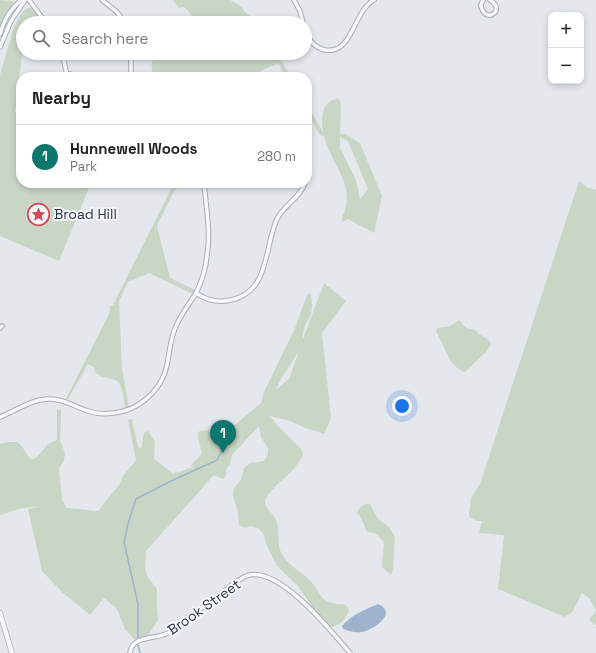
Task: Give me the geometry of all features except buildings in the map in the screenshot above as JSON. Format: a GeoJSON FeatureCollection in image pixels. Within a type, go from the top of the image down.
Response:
{"type":"FeatureCollection","features":[{"type":"Feature","properties":{"kind":"street"},"geometry":{"type":"LineString","coordinates":[[0,34],[10,12],[24,0]]}},
{"type":"Feature","properties":{"kind":"street"},"geometry":{"type":"LineString","coordinates":[[0,47],[11,22],[24,0]]}},
{"type":"Feature","properties":{"kind":"street"},"geometry":{"type":"LineString","coordinates":[[29,0],[41,16]]}},
{"type":"Feature","properties":{"kind":"street"},"geometry":{"type":"LineString","coordinates":[[102,0],[120,16]]}},
{"type":"Feature","properties":{"kind":"street"},"geometry":{"type":"LineString","coordinates":[[294,0],[301,16]]}},
{"type":"Feature","properties":{"kind":"street"},"geometry":{"type":"LineString","coordinates":[[312,44],[314,46],[330,50],[337,49],[346,42],[350,36],[361,12],[374,0]]}},
{"type":"Feature","properties":{"kind":"street"},"geometry":{"type":"LineString","coordinates":[[483,0],[481,6],[486,16],[492,15],[497,7],[495,3],[490,0]]}},
{"type":"Feature","properties":{"kind":"street"},"geometry":{"type":"LineString","coordinates":[[63,60],[65,72]]}},
{"type":"Feature","properties":{"kind":"street"},"geometry":{"type":"LineString","coordinates":[[131,60],[131,72]]}},
{"type":"Feature","properties":{"kind":"street"},"geometry":{"type":"LineString","coordinates":[[0,417],[34,402],[48,399],[63,400],[89,411],[100,413],[123,411],[140,404],[154,391],[163,377],[167,366],[174,330],[180,317],[196,292],[205,268],[209,244],[204,188]]}},
{"type":"Feature","properties":{"kind":"street"},"geometry":{"type":"LineString","coordinates":[[196,292],[208,299],[223,301],[235,299],[250,290],[263,271],[272,230],[279,215],[302,188]]}},
{"type":"Feature","properties":{"kind":"street","name":"Brook Street"},"geometry":{"type":"LineString","coordinates":[[130,653],[132,647],[137,641],[166,635],[230,586],[247,576],[260,575],[282,585],[307,605],[350,653]]}},
{"type":"Feature","properties":{"kind":"street"},"geometry":{"type":"LineString","coordinates":[[0,613],[12,653]]}},
{"type":"Feature","properties":{"kind":"green space"},"geometry":{"type":"Polygon","coordinates":[[[0,0],[14,1],[0,28],[0,0]]]}},
{"type":"Feature","properties":{"kind":"green space"},"geometry":{"type":"Polygon","coordinates":[[[173,0],[230,0],[242,7],[244,11],[250,16],[192,16],[184,7],[179,8],[173,0]]]}},
{"type":"Feature","properties":{"kind":"green space"},"geometry":{"type":"Polygon","coordinates":[[[32,8],[38,16],[20,16],[24,10],[32,8]]]}},
{"type":"Feature","properties":{"kind":"green space"},"geometry":{"type":"Polygon","coordinates":[[[16,23],[16,60],[21,60],[20,72],[16,72],[16,188],[89,188],[59,261],[0,236],[0,75],[16,23]]]}},
{"type":"Feature","properties":{"kind":"green space"},"geometry":{"type":"Polygon","coordinates":[[[153,60],[281,60],[288,72],[283,72],[278,63],[259,72],[153,72],[153,60]]]}},
{"type":"Feature","properties":{"kind":"green space"},"geometry":{"type":"Polygon","coordinates":[[[338,98],[341,103],[340,134],[345,134],[360,143],[382,196],[374,233],[348,219],[343,222],[342,218],[346,206],[347,196],[342,176],[327,147],[324,136],[320,135],[312,121],[312,113],[323,132],[322,116],[328,103],[338,98]],[[340,137],[340,148],[356,180],[360,199],[368,189],[348,141],[340,137]]]}},
{"type":"Feature","properties":{"kind":"green space"},"geometry":{"type":"Polygon","coordinates":[[[579,181],[586,187],[596,190],[596,611],[590,599],[582,593],[573,611],[565,617],[498,589],[504,535],[479,533],[482,521],[477,521],[470,518],[469,515],[471,498],[480,484],[579,181]]]}},
{"type":"Feature","properties":{"kind":"green space"},"geometry":{"type":"Polygon","coordinates":[[[172,188],[176,188],[157,226],[170,278],[197,291],[195,295],[149,273],[128,282],[119,301],[122,369],[129,407],[125,408],[119,383],[116,380],[98,375],[95,372],[94,367],[88,364],[68,399],[66,399],[109,314],[110,306],[113,305],[172,188]]]}},
{"type":"Feature","properties":{"kind":"green space"},"geometry":{"type":"Polygon","coordinates":[[[324,283],[346,301],[322,333],[331,418],[324,434],[290,421],[270,416],[302,450],[303,455],[291,472],[268,495],[265,504],[276,520],[279,546],[283,556],[312,583],[325,600],[335,604],[345,604],[349,610],[343,620],[337,625],[326,627],[298,586],[277,566],[267,546],[263,533],[258,528],[250,526],[246,528],[239,525],[238,512],[233,496],[234,488],[241,480],[244,468],[250,463],[264,461],[268,454],[268,448],[261,437],[259,426],[232,455],[230,464],[226,470],[226,476],[223,479],[214,475],[146,551],[145,566],[147,576],[157,589],[158,620],[149,634],[137,639],[134,639],[125,629],[117,609],[104,598],[90,615],[62,592],[42,571],[28,509],[40,506],[22,508],[0,515],[0,444],[17,442],[31,459],[34,459],[48,444],[57,440],[57,409],[61,410],[60,440],[65,453],[64,460],[59,469],[62,500],[67,508],[98,511],[119,485],[123,476],[136,460],[128,420],[132,419],[138,447],[141,449],[144,433],[147,431],[149,432],[155,442],[154,459],[173,474],[194,467],[191,466],[202,453],[198,432],[205,430],[210,431],[218,439],[261,403],[264,392],[295,328],[307,295],[310,293],[312,311],[304,328],[303,339],[324,283]],[[299,351],[281,379],[276,390],[289,379],[299,351]]]}},
{"type":"Feature","properties":{"kind":"green space"},"geometry":{"type":"Polygon","coordinates":[[[459,320],[466,328],[476,330],[477,333],[489,340],[491,344],[487,351],[464,372],[451,362],[436,331],[438,328],[450,326],[459,320]]]}},
{"type":"Feature","properties":{"kind":"green space"},"geometry":{"type":"Polygon","coordinates":[[[370,504],[378,519],[389,527],[395,537],[393,569],[391,575],[382,567],[384,542],[375,533],[367,532],[360,516],[357,513],[361,506],[370,504]]]}},
{"type":"Feature","properties":{"kind":"green space"},"geometry":{"type":"Polygon","coordinates":[[[596,611],[596,625],[589,620],[596,611]]]}},
{"type":"Feature","properties":{"kind":"water"},"geometry":{"type":"Polygon","coordinates":[[[378,604],[384,608],[386,612],[382,621],[377,625],[367,631],[362,632],[354,632],[343,629],[342,626],[350,618],[378,604]]]}},
{"type":"Feature","properties":{"kind":"waterway"},"geometry":{"type":"LineString","coordinates":[[138,638],[138,604],[124,542],[136,499],[217,460],[222,451]]}},
{"type":"Feature","properties":{"kind":"waterway"},"geometry":{"type":"LineString","coordinates":[[138,645],[140,653]]}},
{"type":"Feature","properties":{"kind":"place","name":"Broad Hill"},"geometry":{"type":"Point","coordinates":[39,214]}},
{"type":"Feature","properties":{"kind":"place","name":"Hunnewell Woods"},"geometry":{"type":"Point","coordinates":[223,453]}}]}
